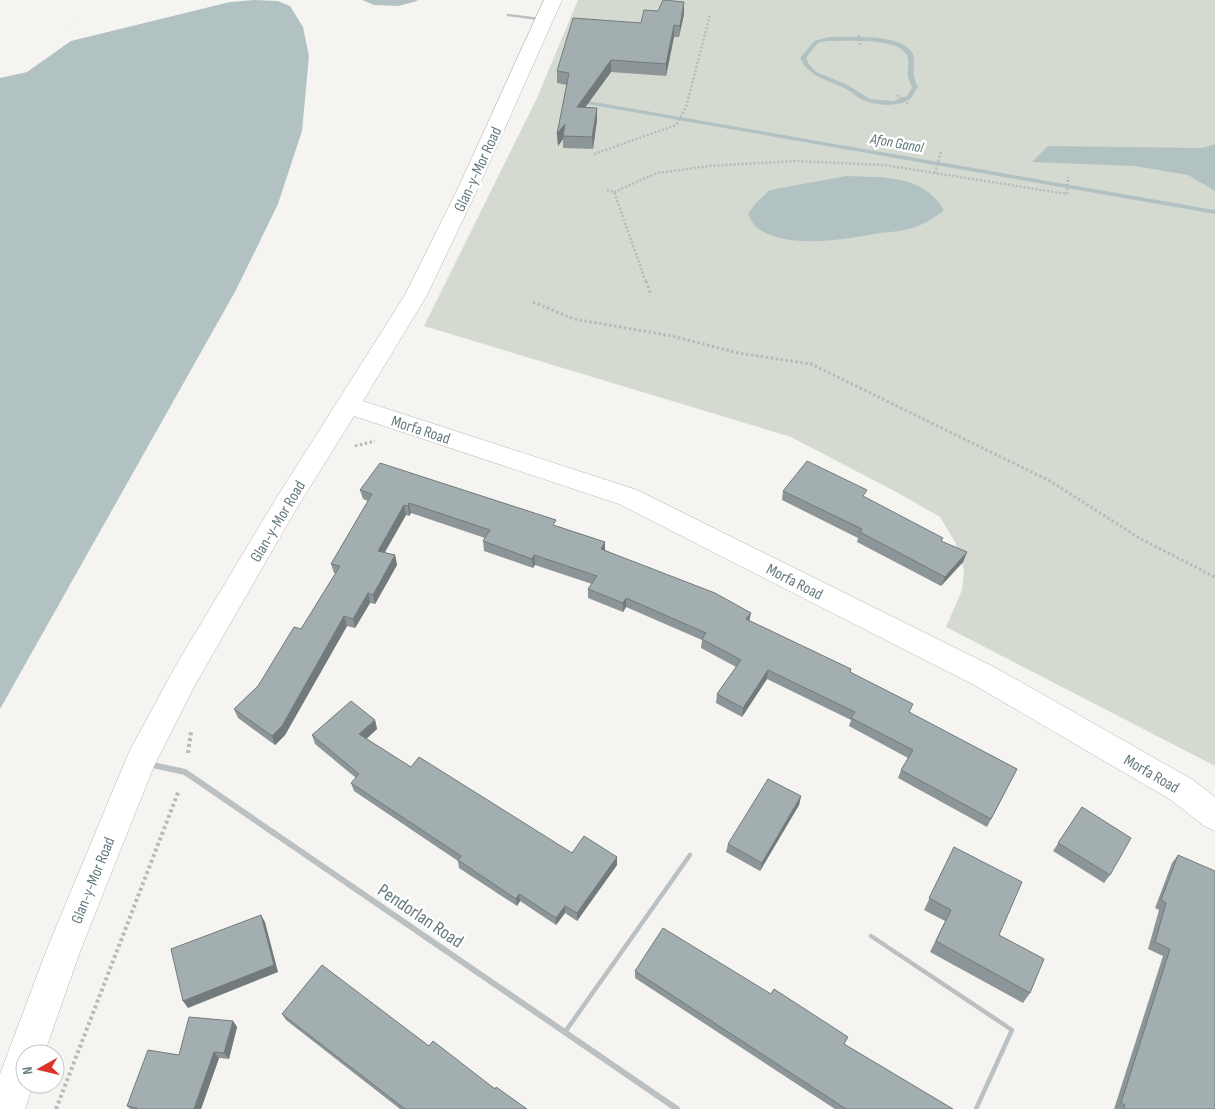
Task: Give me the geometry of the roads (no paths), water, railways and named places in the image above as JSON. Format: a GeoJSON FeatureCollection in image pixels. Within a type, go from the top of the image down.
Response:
{"type":"FeatureCollection","features":[{"type":"Feature","properties":{"kind":"street","name":"Glan-y-Mor Road"},"geometry":{"type":"LineString","coordinates":[[29,1044],[64,949],[140,762],[186,676],[286,504],[416,295],[469,186],[548,10]]}},
{"type":"Feature","properties":{"kind":"street","name":"Morfa Road"},"geometry":{"type":"LineString","coordinates":[[348,404],[628,497],[986,677],[1182,790],[1215,816]]}},
{"type":"Feature","properties":{"kind":"street","name":"Pendorlan Road"},"geometry":{"type":"LineString","coordinates":[[140,762],[185,772],[677,1109]]}},
{"type":"Feature","properties":{"kind":"street","name":"Glan-y-Mor Road"},"geometry":{"type":"LineString","coordinates":[[6,1109],[15,1083]]}},
{"type":"Feature","properties":{"kind":"lane"},"geometry":{"type":"LineString","coordinates":[[508,16],[548,10]]}},
{"type":"Feature","properties":{"kind":"lane"},"geometry":{"type":"LineString","coordinates":[[565,1032],[690,855]]}},
{"type":"Feature","properties":{"kind":"lane"},"geometry":{"type":"LineString","coordinates":[[870,936],[1012,1030],[976,1109]]}},
{"type":"Feature","properties":{"kind":"waterway"},"geometry":{"type":"LineString","coordinates":[[828,39],[885,41],[904,48],[910,56],[911,77],[915,87],[909,97],[905,100],[886,103],[873,102],[863,98],[846,86],[814,73],[803,58],[816,42],[828,39]]}},
{"type":"Feature","properties":{"kind":"waterway","name":"Afon Ganol"},"geometry":{"type":"LineString","coordinates":[[577,101],[1215,212]]}}]}
